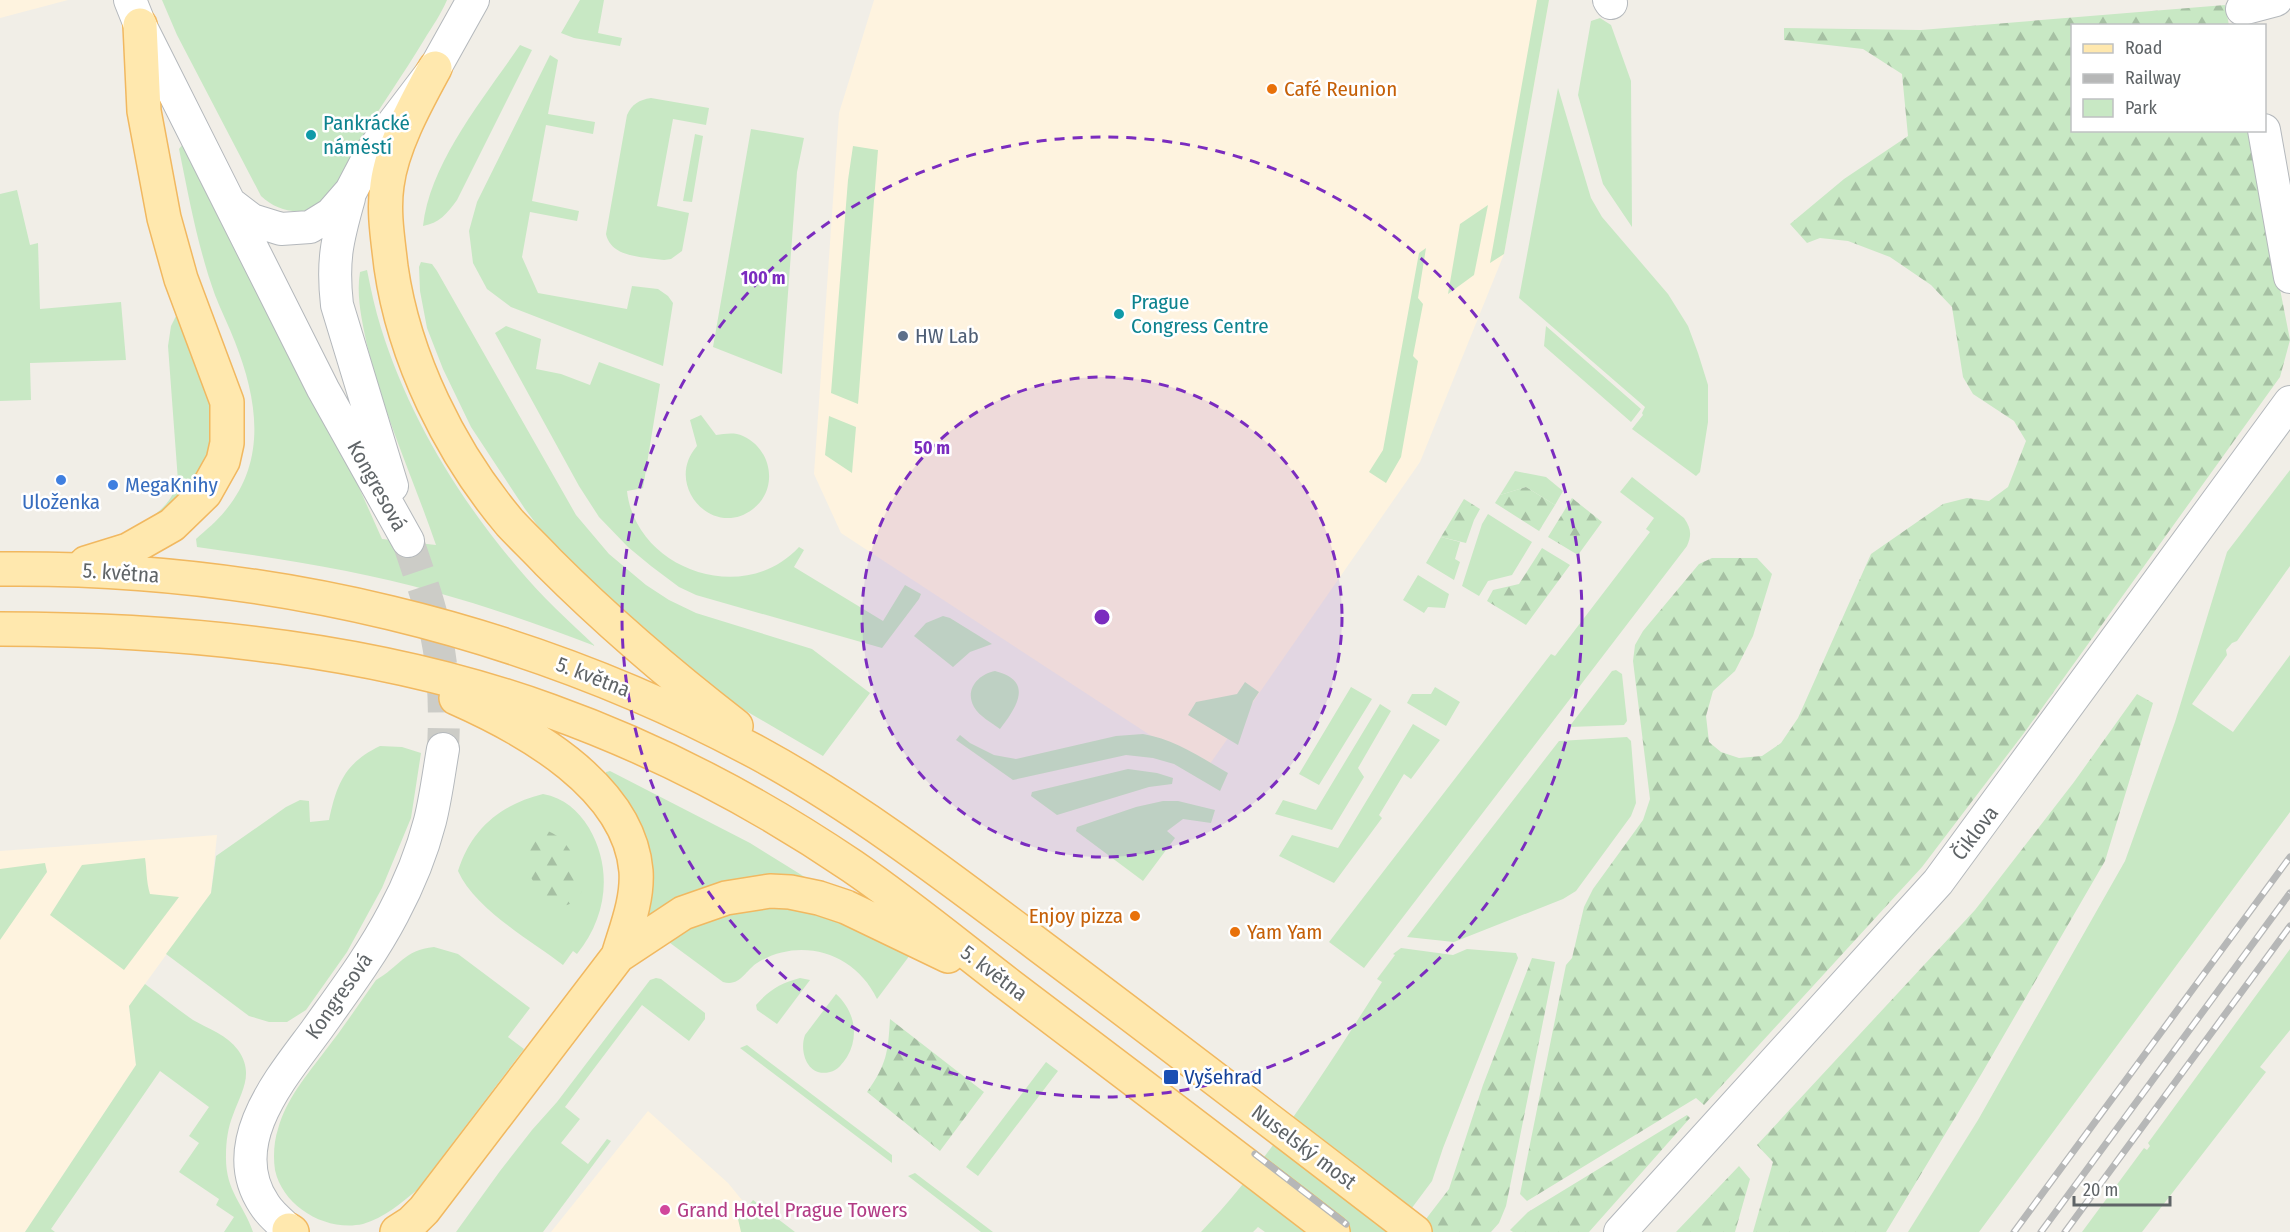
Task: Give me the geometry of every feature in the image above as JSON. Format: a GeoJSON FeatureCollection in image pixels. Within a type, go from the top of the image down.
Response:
{"type":"FeatureCollection","features":[{"type":"Feature","properties":{"kind":"main road"},"geometry":{"type":"LineString","coordinates":[[46,568],[74,566],[102,560],[128,550],[172,525],[210,486],[223,461],[227,443],[227,402],[181,279],[164,218],[144,111],[135,13]]}},
{"type":"Feature","properties":{"kind":"main road"},"geometry":{"type":"LineString","coordinates":[[435,68],[405,128],[387,183],[385,201],[395,292],[407,336],[437,411],[485,490],[504,515],[580,594],[681,683],[814,785]]}},
{"type":"Feature","properties":{"kind":"main road","name":"5. května"},"geometry":{"type":"LineString","coordinates":[[0,569],[46,568],[169,576],[333,599],[437,624],[569,666],[648,699],[760,754],[814,785],[948,877],[1107,996]]}},
{"type":"Feature","properties":{"kind":"main road","name":"5. května"},"geometry":{"type":"LineString","coordinates":[[0,629],[162,634],[255,644],[342,658],[449,681],[538,707],[665,760],[740,798],[850,865],[1077,1035],[1333,1232]]}},
{"type":"Feature","properties":{"kind":"main road"},"geometry":{"type":"LineString","coordinates":[[342,658],[412,678],[470,704],[547,748],[568,763],[606,800],[621,822],[628,838],[636,873],[636,890],[610,966]]}},
{"type":"Feature","properties":{"kind":"main road"},"geometry":{"type":"LineString","coordinates":[[397,1232],[411,1223],[424,1210],[610,966],[683,913],[726,897],[770,891],[790,892],[846,907],[1012,987]]}},
{"type":"Feature","properties":{"kind":"main road","name":"Nuselský most"},"geometry":{"type":"LineString","coordinates":[[1107,996],[1415,1232]]}},
{"type":"Feature","properties":{"kind":"street"},"geometry":{"type":"LineString","coordinates":[[135,13],[230,203],[240,213],[265,225],[281,229],[298,229],[310,227],[326,218],[341,205],[372,151],[435,68],[473,0]]}},
{"type":"Feature","properties":{"kind":"street"},"geometry":{"type":"LineString","coordinates":[[2243,11],[2276,0]]}},
{"type":"Feature","properties":{"kind":"street"},"geometry":{"type":"LineString","coordinates":[[2264,132],[2290,277]]}},
{"type":"Feature","properties":{"kind":"street","name":"Kongresová"},"geometry":{"type":"LineString","coordinates":[[230,203],[323,390],[408,542],[337,305],[334,275],[337,239],[351,191]]}},
{"type":"Feature","properties":{"kind":"street","name":"Čiklova"},"geometry":{"type":"LineString","coordinates":[[1620,1232],[1938,882],[2290,402]]}},
{"type":"Feature","properties":{"kind":"street","name":"Kongresová"},"geometry":{"type":"LineString","coordinates":[[290,1231],[267,1209],[256,1187],[251,1158],[256,1125],[262,1108],[358,971],[393,914],[409,879],[430,821],[443,749]]}},
{"type":"Feature","properties":{"kind":"shaded area"},"geometry":{"type":"Polygon","coordinates":[[[0,0],[68,0],[0,18],[0,0]]]}},
{"type":"Feature","properties":{"kind":"shaded area","name":"Prague Congress Centre"},"geometry":{"type":"Polygon","coordinates":[[[874,0],[1549,0],[1504,254],[1420,462],[1205,771],[841,533],[814,474],[839,113],[874,0]]]}},
{"type":"Feature","properties":{"kind":"shaded area"},"geometry":{"type":"Polygon","coordinates":[[[217,835],[211,893],[129,1006],[136,1065],[25,1232],[0,1232],[0,851],[217,835]]]}},
{"type":"Feature","properties":{"kind":"shaded area"},"geometry":{"type":"Polygon","coordinates":[[[648,1111],[728,1183],[768,1232],[551,1232],[648,1111]]]}},
{"type":"Feature","properties":{"kind":"green space"},"geometry":{"type":"Polygon","coordinates":[[[162,0],[447,0],[358,144],[331,197],[314,208],[296,211],[278,207],[261,196],[177,35],[162,0]]]}},
{"type":"Feature","properties":{"kind":"green space"},"geometry":{"type":"Polygon","coordinates":[[[580,0],[604,0],[598,33],[622,38],[620,46],[574,38],[561,33],[580,0]]]}},
{"type":"Feature","properties":{"kind":"green space"},"geometry":{"type":"Polygon","coordinates":[[[1537,0],[1549,0],[1504,254],[1490,263],[1537,0]]]}},
{"type":"Feature","properties":{"kind":"green space"},"geometry":{"type":"Polygon","coordinates":[[[2225,5],[2229,24],[2071,24],[2071,132],[2249,132],[2290,340],[2280,377],[2024,733],[1922,867],[1704,1105],[1696,1098],[1527,1201],[1520,1194],[1566,965],[1572,958],[1584,907],[1593,889],[1643,820],[1650,799],[1633,661],[1635,645],[1643,631],[1699,564],[1712,558],[1757,558],[1772,574],[1753,636],[1735,671],[1713,691],[1706,716],[1709,742],[1721,752],[1739,758],[1762,756],[1781,743],[1798,718],[1871,554],[1943,504],[1967,498],[1989,501],[2008,487],[2026,441],[2014,421],[1973,394],[1963,377],[1952,307],[1931,285],[1890,257],[1848,241],[1820,238],[1807,243],[1790,224],[1844,179],[1908,136],[1902,74],[1863,49],[1784,40],[1784,28],[1921,30],[2225,5]]]}},
{"type":"Feature","properties":{"kind":"green space"},"geometry":{"type":"Polygon","coordinates":[[[1600,18],[1611,25],[1631,81],[1632,227],[1603,184],[1578,95],[1591,21],[1600,18]]]}},
{"type":"Feature","properties":{"kind":"green space"},"geometry":{"type":"Polygon","coordinates":[[[520,45],[532,50],[457,200],[442,217],[434,223],[423,226],[436,178],[447,155],[475,109],[520,45]]]}},
{"type":"Feature","properties":{"kind":"green space"},"geometry":{"type":"Polygon","coordinates":[[[550,55],[558,60],[548,114],[595,122],[593,134],[546,125],[532,201],[579,211],[577,221],[530,212],[522,257],[538,293],[627,309],[632,286],[658,289],[668,296],[673,303],[663,366],[511,307],[487,289],[473,263],[469,231],[477,202],[550,55]]]}},
{"type":"Feature","properties":{"kind":"green space"},"geometry":{"type":"Polygon","coordinates":[[[1558,88],[1591,198],[1602,217],[1668,294],[1688,326],[1698,353],[1708,385],[1708,422],[1700,472],[1696,476],[1632,429],[1643,415],[1645,407],[1519,298],[1558,88]]]}},
{"type":"Feature","properties":{"kind":"green space"},"geometry":{"type":"Polygon","coordinates":[[[651,98],[709,108],[706,125],[673,119],[657,206],[689,213],[682,251],[671,259],[664,260],[638,257],[621,252],[609,242],[606,234],[627,115],[636,103],[651,98]]]}},
{"type":"Feature","properties":{"kind":"green space"},"geometry":{"type":"Polygon","coordinates":[[[751,129],[804,138],[797,172],[782,374],[713,347],[751,129]]]}},
{"type":"Feature","properties":{"kind":"green space"},"geometry":{"type":"Polygon","coordinates":[[[695,134],[703,136],[692,202],[683,201],[695,134]]]}},
{"type":"Feature","properties":{"kind":"green space"},"geometry":{"type":"Polygon","coordinates":[[[183,144],[336,436],[382,539],[436,545],[390,420],[367,345],[359,290],[360,272],[367,270],[377,314],[392,360],[421,424],[456,485],[518,568],[595,646],[495,610],[406,584],[316,565],[197,547],[196,539],[222,515],[239,491],[248,471],[253,450],[254,428],[253,407],[243,363],[215,295],[199,241],[179,149],[183,144]]]}},
{"type":"Feature","properties":{"kind":"green space"},"geometry":{"type":"Polygon","coordinates":[[[853,146],[878,150],[858,404],[831,393],[848,180],[853,146]]]}},
{"type":"Feature","properties":{"kind":"green space"},"geometry":{"type":"Polygon","coordinates":[[[17,190],[30,245],[38,243],[40,309],[121,302],[126,360],[30,363],[31,400],[0,401],[0,194],[17,190]]]}},
{"type":"Feature","properties":{"kind":"green space"},"geometry":{"type":"Polygon","coordinates":[[[1488,205],[1474,275],[1448,294],[1460,224],[1488,205]]]}},
{"type":"Feature","properties":{"kind":"green space"},"geometry":{"type":"Polygon","coordinates":[[[1426,248],[1418,298],[1423,304],[1413,356],[1418,361],[1401,457],[1386,483],[1369,472],[1383,450],[1419,253],[1426,248]]]}},
{"type":"Feature","properties":{"kind":"green space"},"geometry":{"type":"Polygon","coordinates":[[[421,262],[432,264],[437,271],[576,515],[609,554],[646,585],[669,600],[696,613],[812,649],[870,693],[823,756],[746,711],[678,663],[553,546],[525,509],[471,427],[443,369],[427,328],[420,291],[419,267],[421,262]]]}},
{"type":"Feature","properties":{"kind":"green space"},"geometry":{"type":"Polygon","coordinates":[[[177,314],[210,396],[213,437],[202,472],[167,511],[148,520],[167,503],[178,481],[168,346],[171,326],[177,314]]]}},
{"type":"Feature","properties":{"kind":"green space"},"geometry":{"type":"Polygon","coordinates":[[[506,326],[541,339],[536,369],[561,374],[590,385],[599,362],[660,384],[643,488],[627,491],[635,519],[650,542],[671,559],[696,571],[723,576],[750,575],[776,565],[799,547],[804,550],[794,567],[883,621],[905,585],[921,594],[919,599],[882,648],[696,595],[679,587],[628,547],[599,517],[579,486],[495,333],[506,326]]]}},
{"type":"Feature","properties":{"kind":"green space"},"geometry":{"type":"Polygon","coordinates":[[[1546,326],[1641,409],[1631,422],[1544,346],[1546,326]]]}},
{"type":"Feature","properties":{"kind":"green space"},"geometry":{"type":"Polygon","coordinates":[[[701,415],[716,435],[743,436],[753,442],[766,460],[769,481],[766,491],[761,501],[753,509],[738,517],[723,518],[709,513],[697,504],[689,491],[686,477],[688,461],[697,446],[690,420],[701,415]]]}},
{"type":"Feature","properties":{"kind":"green space"},"geometry":{"type":"Polygon","coordinates":[[[829,416],[856,427],[852,473],[825,455],[829,416]]]}},
{"type":"Feature","properties":{"kind":"green space"},"geometry":{"type":"Polygon","coordinates":[[[2290,470],[2290,566],[2237,641],[2226,650],[2227,655],[2192,704],[2233,732],[2290,655],[2290,812],[1979,1232],[1908,1232],[1978,1120],[2125,861],[2175,722],[2227,552],[2290,470]]]}},
{"type":"Feature","properties":{"kind":"green space"},"geometry":{"type":"Polygon","coordinates":[[[1515,471],[1546,477],[1563,491],[1555,505],[1526,487],[1500,495],[1515,471]]]}},
{"type":"Feature","properties":{"kind":"green space"},"geometry":{"type":"Polygon","coordinates":[[[1632,477],[1684,518],[1690,532],[1687,546],[1364,968],[1329,942],[1551,654],[1555,656],[1650,532],[1646,529],[1654,518],[1620,492],[1632,477]]]}},
{"type":"Feature","properties":{"kind":"green space"},"geometry":{"type":"Polygon","coordinates":[[[1526,487],[1555,505],[1539,531],[1495,503],[1500,495],[1526,487]]]}},
{"type":"Feature","properties":{"kind":"green space"},"geometry":{"type":"Polygon","coordinates":[[[1572,498],[1602,522],[1578,555],[1548,537],[1572,498]]]}},
{"type":"Feature","properties":{"kind":"green space"},"geometry":{"type":"Polygon","coordinates":[[[1464,499],[1480,509],[1466,543],[1441,537],[1464,499]]]}},
{"type":"Feature","properties":{"kind":"green space"},"geometry":{"type":"Polygon","coordinates":[[[1488,514],[1532,542],[1512,575],[1488,581],[1479,596],[1462,586],[1482,524],[1488,514]]]}},
{"type":"Feature","properties":{"kind":"green space"},"geometry":{"type":"Polygon","coordinates":[[[1441,537],[1460,542],[1455,559],[1460,562],[1454,580],[1426,563],[1441,537]]]}},
{"type":"Feature","properties":{"kind":"green space"},"geometry":{"type":"Polygon","coordinates":[[[1542,548],[1570,565],[1526,625],[1487,601],[1493,590],[1519,584],[1542,548]]]}},
{"type":"Feature","properties":{"kind":"green space"},"geometry":{"type":"Polygon","coordinates":[[[1418,575],[1449,594],[1445,608],[1428,607],[1424,613],[1403,600],[1418,575]]]}},
{"type":"Feature","properties":{"kind":"green space"},"geometry":{"type":"Polygon","coordinates":[[[943,616],[992,644],[970,652],[953,667],[914,636],[926,623],[943,616]]]}},
{"type":"Feature","properties":{"kind":"green space"},"geometry":{"type":"Polygon","coordinates":[[[1616,670],[1622,674],[1627,721],[1624,725],[1569,727],[1612,671],[1616,670]]]}},
{"type":"Feature","properties":{"kind":"green space"},"geometry":{"type":"Polygon","coordinates":[[[995,671],[1015,681],[1019,696],[1012,712],[1000,729],[976,710],[971,700],[975,683],[984,675],[995,671]]]}},
{"type":"Feature","properties":{"kind":"green space"},"geometry":{"type":"Polygon","coordinates":[[[1245,682],[1259,692],[1253,701],[1238,745],[1188,715],[1196,702],[1237,694],[1245,682]]]}},
{"type":"Feature","properties":{"kind":"green space"},"geometry":{"type":"Polygon","coordinates":[[[1351,687],[1372,699],[1319,785],[1299,774],[1351,687]]]}},
{"type":"Feature","properties":{"kind":"green space"},"geometry":{"type":"Polygon","coordinates":[[[1435,687],[1460,702],[1446,726],[1407,703],[1412,694],[1431,694],[1435,687]]]}},
{"type":"Feature","properties":{"kind":"green space"},"geometry":{"type":"Polygon","coordinates":[[[2137,694],[2153,703],[2105,861],[1982,1073],[1886,1232],[1753,1232],[1773,1162],[1757,1145],[1975,910],[2074,782],[2137,694]]]}},
{"type":"Feature","properties":{"kind":"green space"},"geometry":{"type":"Polygon","coordinates":[[[1380,704],[1391,711],[1358,768],[1364,777],[1332,830],[1275,814],[1283,800],[1316,810],[1380,704]]]}},
{"type":"Feature","properties":{"kind":"green space"},"geometry":{"type":"Polygon","coordinates":[[[1413,724],[1440,740],[1411,779],[1404,774],[1379,815],[1382,818],[1334,883],[1279,856],[1292,835],[1338,848],[1413,724]]]}},
{"type":"Feature","properties":{"kind":"green space"},"geometry":{"type":"Polygon","coordinates":[[[1143,734],[1176,744],[1228,773],[1220,791],[1174,764],[1153,758],[1126,755],[1013,780],[956,740],[960,735],[970,743],[994,755],[1016,759],[1116,736],[1143,734]]]}},
{"type":"Feature","properties":{"kind":"green space"},"geometry":{"type":"Polygon","coordinates":[[[1627,737],[1631,741],[1636,803],[1631,816],[1576,891],[1563,899],[1454,942],[1407,937],[1559,741],[1627,737]]]}},
{"type":"Feature","properties":{"kind":"green space"},"geometry":{"type":"Polygon","coordinates":[[[380,746],[402,747],[421,753],[411,818],[382,888],[347,952],[306,1010],[287,1022],[269,1022],[249,1016],[166,954],[211,893],[216,856],[286,807],[300,800],[309,801],[310,822],[329,820],[335,795],[344,776],[358,760],[380,746]]]}},
{"type":"Feature","properties":{"kind":"green space"},"geometry":{"type":"Polygon","coordinates":[[[1128,769],[1173,778],[1172,784],[1149,787],[1057,815],[1031,796],[1032,792],[1128,769]]]}},
{"type":"Feature","properties":{"kind":"green space"},"geometry":{"type":"Polygon","coordinates":[[[610,771],[750,843],[808,879],[810,884],[645,921],[606,777],[606,772],[610,771]]]}},
{"type":"Feature","properties":{"kind":"green space"},"geometry":{"type":"Polygon","coordinates":[[[543,794],[564,802],[585,822],[597,844],[604,876],[600,909],[595,924],[577,954],[573,951],[563,965],[490,911],[466,885],[458,871],[471,842],[490,820],[514,805],[543,794]]]}},
{"type":"Feature","properties":{"kind":"green space"},"geometry":{"type":"Polygon","coordinates":[[[1163,801],[1178,801],[1215,810],[1211,823],[1183,819],[1167,831],[1175,838],[1143,881],[1076,831],[1077,827],[1136,807],[1163,801]]]}},
{"type":"Feature","properties":{"kind":"green space"},"geometry":{"type":"Polygon","coordinates":[[[543,829],[553,833],[567,846],[576,862],[582,891],[573,902],[566,905],[552,907],[539,892],[525,865],[523,844],[533,833],[543,829]]]}},
{"type":"Feature","properties":{"kind":"green space"},"geometry":{"type":"Polygon","coordinates":[[[145,858],[150,894],[179,897],[124,970],[50,915],[82,865],[145,858]]]}},
{"type":"Feature","properties":{"kind":"green space"},"geometry":{"type":"Polygon","coordinates":[[[45,863],[47,872],[0,940],[0,869],[45,863]]]}},
{"type":"Feature","properties":{"kind":"green space"},"geometry":{"type":"Polygon","coordinates":[[[755,905],[818,910],[910,955],[877,999],[855,970],[841,960],[825,954],[809,950],[774,955],[757,963],[738,980],[729,983],[723,982],[666,940],[686,928],[755,905]]]}},
{"type":"Feature","properties":{"kind":"green space"},"geometry":{"type":"Polygon","coordinates":[[[434,947],[458,954],[530,1008],[508,1037],[524,1049],[417,1190],[385,1214],[363,1224],[335,1224],[321,1220],[308,1214],[287,1195],[275,1170],[276,1139],[286,1108],[376,980],[409,955],[434,947]]]}},
{"type":"Feature","properties":{"kind":"green space"},"geometry":{"type":"Polygon","coordinates":[[[1401,948],[1453,955],[1467,949],[1516,953],[1518,958],[1432,1181],[1394,1232],[1265,1232],[1258,1227],[1253,1232],[1201,1232],[1251,1174],[1297,1112],[1382,982],[1377,979],[1395,955],[1393,954],[1401,948]]]}},
{"type":"Feature","properties":{"kind":"green space"},"geometry":{"type":"Polygon","coordinates":[[[2290,949],[2290,1030],[2260,1067],[2266,1072],[2142,1232],[2082,1232],[2144,1148],[2147,1150],[2150,1146],[2148,1143],[2290,949]]]}},
{"type":"Feature","properties":{"kind":"green space"},"geometry":{"type":"Polygon","coordinates":[[[1532,958],[1555,962],[1506,1206],[1499,1223],[1491,1232],[1416,1232],[1449,1189],[1483,1085],[1532,958]]]}},
{"type":"Feature","properties":{"kind":"green space"},"geometry":{"type":"Polygon","coordinates":[[[800,978],[810,980],[777,1024],[757,1010],[756,1005],[771,991],[800,978]]]}},
{"type":"Feature","properties":{"kind":"green space"},"geometry":{"type":"Polygon","coordinates":[[[661,979],[705,1013],[705,1019],[689,1041],[642,1005],[565,1107],[580,1119],[561,1143],[588,1164],[607,1139],[611,1141],[543,1232],[456,1232],[500,1171],[557,1102],[650,980],[661,979]]]}},
{"type":"Feature","properties":{"kind":"green space"},"geometry":{"type":"Polygon","coordinates":[[[145,984],[193,1020],[229,1040],[243,1059],[246,1067],[245,1083],[231,1120],[226,1167],[231,1188],[253,1232],[224,1232],[234,1217],[216,1205],[219,1199],[179,1172],[199,1143],[189,1136],[209,1107],[160,1071],[51,1229],[55,1232],[25,1232],[136,1065],[129,1006],[145,984]]]}},
{"type":"Feature","properties":{"kind":"green space"},"geometry":{"type":"Polygon","coordinates":[[[836,994],[851,1015],[853,1040],[847,1057],[840,1066],[833,1071],[822,1073],[810,1067],[807,1062],[803,1041],[805,1035],[836,994]]]}},
{"type":"Feature","properties":{"kind":"green space"},"geometry":{"type":"Polygon","coordinates":[[[890,1019],[984,1092],[940,1151],[867,1092],[883,1065],[890,1019]]]}},
{"type":"Feature","properties":{"kind":"green space"},"geometry":{"type":"Polygon","coordinates":[[[747,1045],[892,1155],[892,1163],[740,1048],[747,1045]]]}},
{"type":"Feature","properties":{"kind":"green space"},"geometry":{"type":"Polygon","coordinates":[[[1046,1062],[1058,1071],[978,1176],[966,1167],[1046,1062]]]}},
{"type":"Feature","properties":{"kind":"green space"},"geometry":{"type":"Polygon","coordinates":[[[1687,1115],[1690,1118],[1589,1232],[1513,1232],[1510,1230],[1528,1212],[1687,1115]]]}},
{"type":"Feature","properties":{"kind":"green space"},"geometry":{"type":"Polygon","coordinates":[[[1739,1166],[1750,1179],[1735,1232],[1676,1232],[1739,1166]]]}},
{"type":"Feature","properties":{"kind":"green space"},"geometry":{"type":"Polygon","coordinates":[[[915,1173],[993,1232],[981,1232],[908,1176],[915,1173]]]}},
{"type":"Feature","properties":{"kind":"green space"},"geometry":{"type":"Polygon","coordinates":[[[753,1200],[795,1232],[741,1232],[738,1219],[753,1200]]]}},
{"type":"Feature","properties":{"kind":"tunnel"},"geometry":{"type":"LineString","coordinates":[[408,541],[424,588],[439,648],[443,691],[443,749]]}},
{"type":"Feature","properties":{"kind":"railway"},"geometry":{"type":"LineString","coordinates":[[2014,1232],[2290,857]]}},
{"type":"Feature","properties":{"kind":"railway"},"geometry":{"type":"LineString","coordinates":[[2041,1232],[2290,893]]}},
{"type":"Feature","properties":{"kind":"railway"},"geometry":{"type":"LineString","coordinates":[[2065,1232],[2290,926]]}},
{"type":"Feature","properties":{"kind":"railway"},"geometry":{"type":"LineString","coordinates":[[1255,1154],[1346,1224]]}},
{"type":"Feature","properties":{"kind":"place","name":"Café Reunion"},"geometry":{"type":"Point","coordinates":[1272,89]}},
{"type":"Feature","properties":{"kind":"place","name":"Pankrácké náměstí"},"geometry":{"type":"Point","coordinates":[311,135]}},
{"type":"Feature","properties":{"kind":"place","name":"Prague Congress Centre"},"geometry":{"type":"Point","coordinates":[1119,314]}},
{"type":"Feature","properties":{"kind":"place","name":"HW Lab"},"geometry":{"type":"Point","coordinates":[903,336]}},
{"type":"Feature","properties":{"kind":"place","name":"Uloženka"},"geometry":{"type":"Point","coordinates":[61,480]}},
{"type":"Feature","properties":{"kind":"place","name":"MegaKnihy"},"geometry":{"type":"Point","coordinates":[113,485]}},
{"type":"Feature","properties":{"kind":"place","name":"Enjoy pizza"},"geometry":{"type":"Point","coordinates":[1135,916]}},
{"type":"Feature","properties":{"kind":"place","name":"Yam Yam"},"geometry":{"type":"Point","coordinates":[1235,932]}},
{"type":"Feature","properties":{"kind":"place","name":"Vyšehrad"},"geometry":{"type":"Point","coordinates":[1171,1077]}},
{"type":"Feature","properties":{"kind":"place","name":"Grand Hotel Prague Towers"},"geometry":{"type":"Point","coordinates":[665,1210]}}]}
